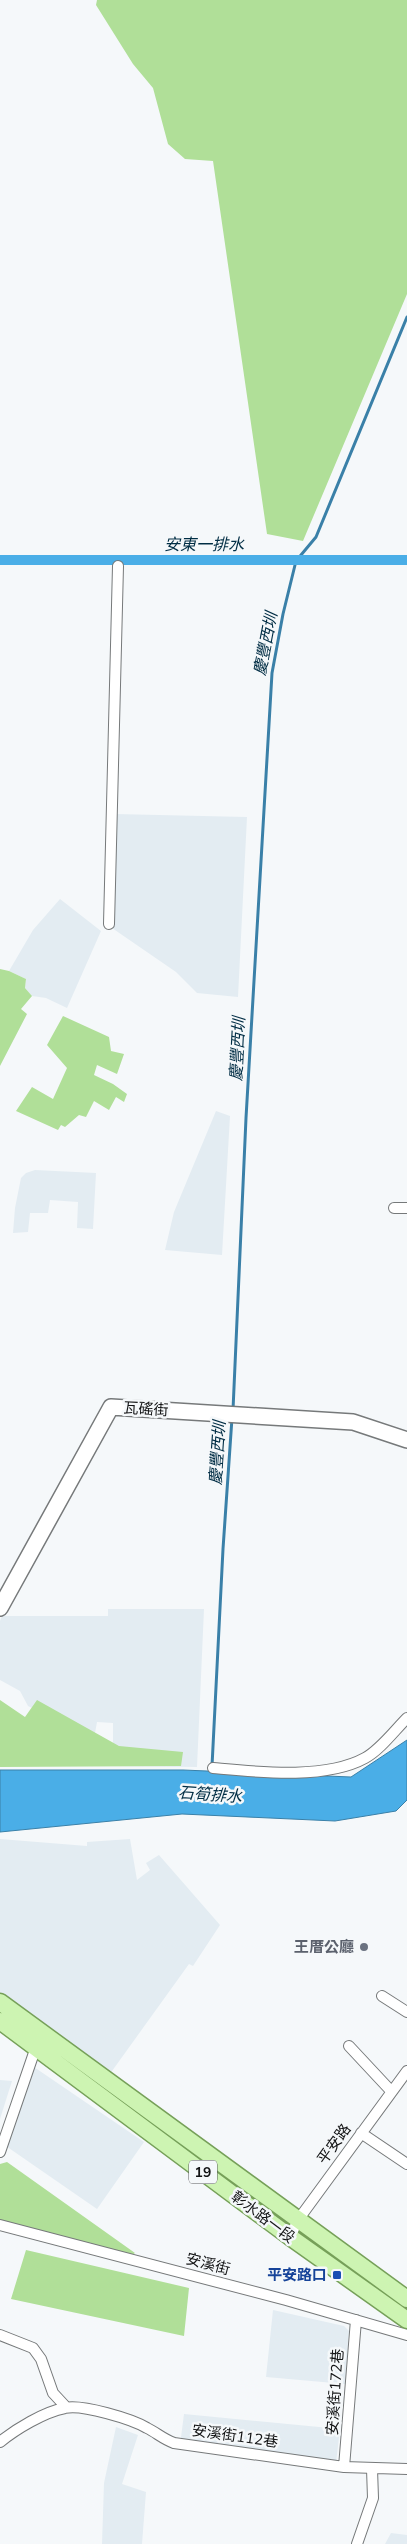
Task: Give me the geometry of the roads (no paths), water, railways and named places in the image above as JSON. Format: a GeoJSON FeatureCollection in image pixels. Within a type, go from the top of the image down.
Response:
{"type":"FeatureCollection","features":[{"type":"Feature","properties":{"kind":"main road","name":"彰水路一段"},"geometry":{"type":"LineString","coordinates":[[0,2002],[40,2040],[290,2238],[407,2320]]}},
{"type":"Feature","properties":{"kind":"main road","name":"彰水路一段"},"geometry":{"type":"LineString","coordinates":[[0,2021],[40,2040],[298,2220],[407,2299]]}},
{"type":"Feature","properties":{"kind":"street"},"geometry":{"type":"LineString","coordinates":[[109,924],[118,566]]}},
{"type":"Feature","properties":{"kind":"street"},"geometry":{"type":"LineString","coordinates":[[394,1208],[407,1208]]}},
{"type":"Feature","properties":{"kind":"street","name":"瓦磘街"},"geometry":{"type":"LineString","coordinates":[[0,1608],[111,1407],[353,1422],[407,1440]]}},
{"type":"Feature","properties":{"kind":"street"},"geometry":{"type":"LineString","coordinates":[[213,1768],[255,1772],[316,1771],[345,1766],[366,1758],[407,1718]]}},
{"type":"Feature","properties":{"kind":"street"},"geometry":{"type":"LineString","coordinates":[[382,1996],[407,2012]]}},
{"type":"Feature","properties":{"kind":"street"},"geometry":{"type":"LineString","coordinates":[[0,2152],[40,2040]]}},
{"type":"Feature","properties":{"kind":"street"},"geometry":{"type":"LineString","coordinates":[[349,2046],[391,2092]]}},
{"type":"Feature","properties":{"kind":"street","name":"平安路"},"geometry":{"type":"LineString","coordinates":[[290,2238],[298,2220],[407,2071]]}},
{"type":"Feature","properties":{"kind":"street"},"geometry":{"type":"LineString","coordinates":[[360,2134],[407,2164]]}},
{"type":"Feature","properties":{"kind":"street","name":"安溪街"},"geometry":{"type":"LineString","coordinates":[[0,2225],[356,2320],[407,2336]]}},
{"type":"Feature","properties":{"kind":"street","name":"安溪街172巷"},"geometry":{"type":"LineString","coordinates":[[344,2468],[356,2320]]}},
{"type":"Feature","properties":{"kind":"street"},"geometry":{"type":"LineString","coordinates":[[0,2336],[33,2348],[41,2359],[53,2393],[66,2407],[17,2428],[0,2442]]}},
{"type":"Feature","properties":{"kind":"street","name":"安溪街112巷"},"geometry":{"type":"LineString","coordinates":[[66,2407],[114,2415],[147,2428],[160,2438],[174,2443],[344,2468],[372,2469],[379,2467],[407,2469]]}},
{"type":"Feature","properties":{"kind":"street"},"geometry":{"type":"LineString","coordinates":[[357,2544],[373,2498],[372,2469]]}},
{"type":"Feature","properties":{"kind":"water","name":"石筍排水"},"geometry":{"type":"Polygon","coordinates":[[[407,1740],[407,1800],[396,1811],[335,1821],[182,1814],[0,1832],[0,1770],[183,1770],[351,1777],[407,1740]]]}},
{"type":"Feature","properties":{"kind":"waterway","name":"慶豐西圳"},"geometry":{"type":"LineString","coordinates":[[233,1410],[246,1118],[272,673],[283,614],[296,561],[316,537],[407,317]]}},
{"type":"Feature","properties":{"kind":"waterway","name":"安東一排水"},"geometry":{"type":"LineString","coordinates":[[0,560],[407,560]]}},
{"type":"Feature","properties":{"kind":"waterway","name":"慶豐西圳"},"geometry":{"type":"LineString","coordinates":[[212,1766],[232,1418]]}},
{"type":"Feature","properties":{"kind":"place","name":"王厝公廳"},"geometry":{"type":"Point","coordinates":[364,1947]}},
{"type":"Feature","properties":{"kind":"place","name":"平安路口"},"geometry":{"type":"Point","coordinates":[337,2275]}}]}
